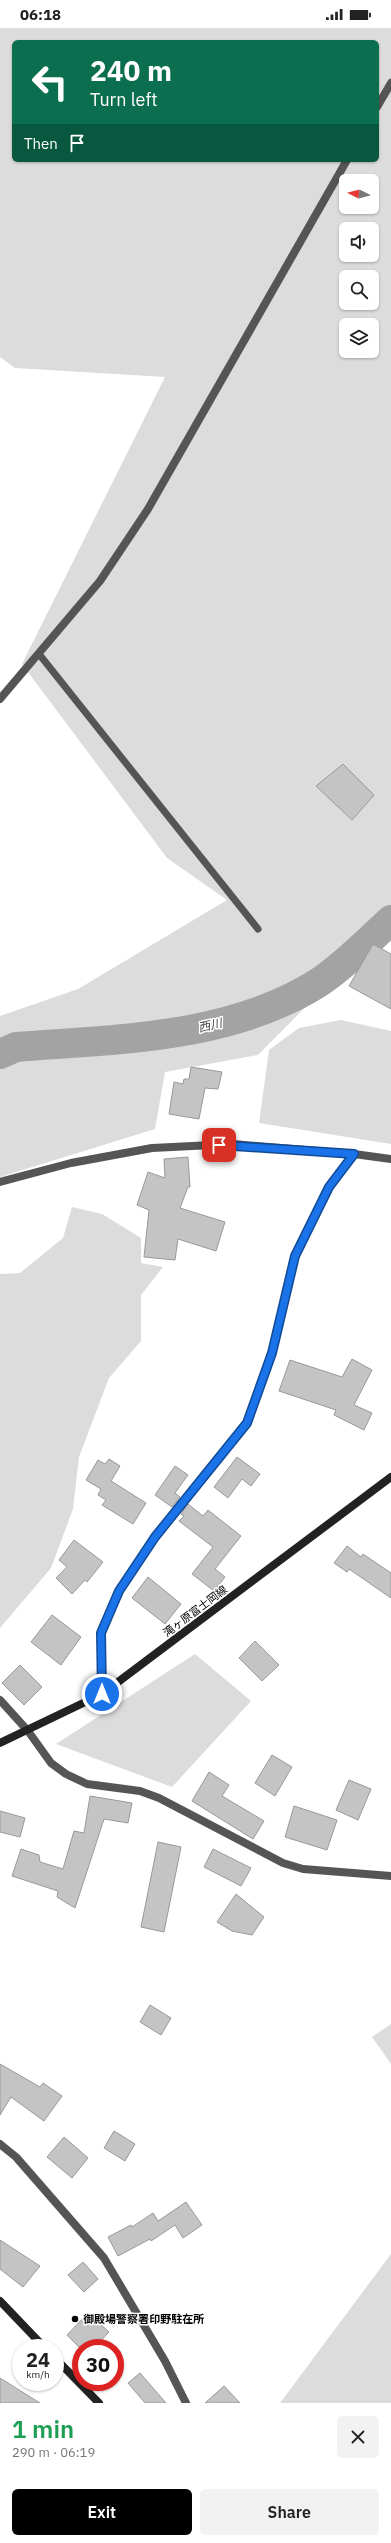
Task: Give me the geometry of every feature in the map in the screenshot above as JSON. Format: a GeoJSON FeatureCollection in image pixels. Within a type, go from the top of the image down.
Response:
{"type":"FeatureCollection","features":[{"type":"Feature","properties":{"kind":"main road","name":"滝ヶ原富士岡線"},"geometry":{"type":"LineString","coordinates":[[0,1743],[28,1731],[102,1694],[391,1477]]}},
{"type":"Feature","properties":{"kind":"main road"},"geometry":{"type":"LineString","coordinates":[[0,2301],[37,2339]]}},
{"type":"Feature","properties":{"kind":"main road"},"geometry":{"type":"LineString","coordinates":[[64,2367],[99,2403]]}},
{"type":"Feature","properties":{"kind":"street"},"geometry":{"type":"LineString","coordinates":[[379,104],[391,83]]}},
{"type":"Feature","properties":{"kind":"street"},"geometry":{"type":"LineString","coordinates":[[0,699],[103,577],[148,509],[346,162]]}},
{"type":"Feature","properties":{"kind":"street"},"geometry":{"type":"LineString","coordinates":[[0,1182],[71,1163],[152,1148],[233,1144],[354,1154],[391,1159]]}},
{"type":"Feature","properties":{"kind":"street"},"geometry":{"type":"LineString","coordinates":[[102,1694],[101,1633],[119,1591],[155,1537],[247,1423],[272,1353],[295,1256],[329,1187],[354,1154]]}},
{"type":"Feature","properties":{"kind":"street"},"geometry":{"type":"LineString","coordinates":[[0,1700],[28,1731],[51,1763],[66,1774],[87,1784],[140,1791],[159,1798],[283,1863],[303,1869],[391,1876]]}},
{"type":"Feature","properties":{"kind":"street"},"geometry":{"type":"LineString","coordinates":[[0,2144],[16,2158],[104,2258],[165,2361],[186,2403]]}},
{"type":"Feature","properties":{"kind":"lane"},"geometry":{"type":"LineString","coordinates":[[39,654],[258,929]]}},
{"type":"Feature","properties":{"kind":"shaded area"},"geometry":{"type":"Polygon","coordinates":[[[0,28],[391,28],[391,921],[258,1055],[165,1072],[155,1129],[0,1177],[0,1016],[78,989],[227,900],[167,858],[22,664],[165,377],[15,368],[0,357],[0,28]]]}},
{"type":"Feature","properties":{"kind":"shaded area"},"geometry":{"type":"Polygon","coordinates":[[[341,1020],[391,1031],[391,1144],[259,1123],[269,1050],[299,1028],[341,1020]]]}},
{"type":"Feature","properties":{"kind":"shaded area"},"geometry":{"type":"Polygon","coordinates":[[[72,1207],[102,1214],[141,1238],[141,1263],[163,1267],[141,1295],[141,1341],[109,1378],[79,1457],[73,1509],[51,1568],[0,1628],[0,1274],[20,1273],[63,1238],[72,1207]]]}},
{"type":"Feature","properties":{"kind":"shaded area"},"geometry":{"type":"Polygon","coordinates":[[[195,1654],[251,1701],[172,1787],[56,1744],[195,1654]]]}},
{"type":"Feature","properties":{"kind":"shaded area"},"geometry":{"type":"Polygon","coordinates":[[[391,2024],[391,2064],[372,2037],[391,2024]]]}},
{"type":"Feature","properties":{"kind":"shaded area"},"geometry":{"type":"Polygon","coordinates":[[[391,2254],[391,2403],[280,2403],[391,2254]]]}},
{"type":"Feature","properties":{"kind":"building"},"geometry":{"type":"Polygon","coordinates":[[[343,764],[374,795],[352,820],[316,786],[343,764]]]}},
{"type":"Feature","properties":{"kind":"building"},"geometry":{"type":"Polygon","coordinates":[[[373,944],[391,954],[391,1009],[349,986],[373,944]]]}},
{"type":"Feature","properties":{"kind":"building"},"geometry":{"type":"Polygon","coordinates":[[[191,1067],[222,1072],[218,1089],[205,1088],[199,1119],[169,1114],[174,1082],[183,1084],[184,1079],[189,1079],[191,1067]]]}},
{"type":"Feature","properties":{"kind":"building"},"geometry":{"type":"Polygon","coordinates":[[[188,1157],[190,1187],[188,1187],[180,1208],[225,1222],[216,1251],[178,1239],[175,1260],[144,1257],[149,1210],[137,1205],[148,1172],[165,1178],[164,1159],[188,1157]]]}},
{"type":"Feature","properties":{"kind":"building"},"geometry":{"type":"Polygon","coordinates":[[[352,1359],[372,1370],[354,1405],[372,1413],[364,1430],[334,1415],[336,1410],[279,1391],[290,1360],[342,1377],[352,1359]]]}},
{"type":"Feature","properties":{"kind":"building"},"geometry":{"type":"Polygon","coordinates":[[[237,1457],[260,1474],[251,1486],[242,1479],[228,1498],[214,1487],[237,1457]]]}},
{"type":"Feature","properties":{"kind":"building"},"geometry":{"type":"Polygon","coordinates":[[[109,1459],[120,1466],[111,1481],[146,1503],[133,1524],[102,1505],[106,1500],[98,1495],[101,1489],[86,1480],[98,1460],[105,1464],[109,1459]]]}},
{"type":"Feature","properties":{"kind":"building"},"geometry":{"type":"Polygon","coordinates":[[[175,1466],[188,1475],[175,1493],[180,1497],[172,1507],[155,1495],[175,1466]]]}},
{"type":"Feature","properties":{"kind":"building"},"geometry":{"type":"Polygon","coordinates":[[[188,1504],[203,1516],[208,1510],[241,1536],[215,1569],[225,1577],[214,1591],[192,1574],[213,1547],[179,1521],[184,1516],[181,1514],[188,1504]]]}},
{"type":"Feature","properties":{"kind":"building"},"geometry":{"type":"Polygon","coordinates":[[[74,1540],[103,1562],[87,1582],[85,1580],[72,1594],[56,1578],[67,1567],[59,1560],[74,1540]]]}},
{"type":"Feature","properties":{"kind":"building"},"geometry":{"type":"Polygon","coordinates":[[[347,1546],[361,1557],[363,1554],[391,1573],[391,1598],[349,1569],[347,1572],[334,1563],[347,1546]]]}},
{"type":"Feature","properties":{"kind":"building"},"geometry":{"type":"Polygon","coordinates":[[[148,1577],[181,1604],[165,1624],[132,1598],[148,1577]]]}},
{"type":"Feature","properties":{"kind":"building"},"geometry":{"type":"Polygon","coordinates":[[[52,1615],[81,1637],[61,1665],[31,1642],[52,1615]]]}},
{"type":"Feature","properties":{"kind":"building"},"geometry":{"type":"Polygon","coordinates":[[[255,1641],[279,1665],[262,1681],[239,1658],[255,1641]]]}},
{"type":"Feature","properties":{"kind":"building"},"geometry":{"type":"Polygon","coordinates":[[[20,1665],[42,1687],[24,1705],[2,1683],[20,1665]]]}},
{"type":"Feature","properties":{"kind":"building"},"geometry":{"type":"Polygon","coordinates":[[[272,1755],[292,1767],[275,1796],[255,1783],[272,1755]]]}},
{"type":"Feature","properties":{"kind":"building"},"geometry":{"type":"Polygon","coordinates":[[[209,1772],[229,1785],[222,1796],[264,1821],[253,1839],[192,1801],[209,1772]]]}},
{"type":"Feature","properties":{"kind":"building"},"geometry":{"type":"Polygon","coordinates":[[[349,1780],[371,1789],[358,1820],[336,1810],[349,1780]]]}},
{"type":"Feature","properties":{"kind":"building"},"geometry":{"type":"Polygon","coordinates":[[[90,1796],[132,1803],[128,1823],[104,1819],[75,1908],[57,1897],[58,1891],[12,1876],[21,1849],[39,1855],[40,1862],[63,1869],[74,1831],[84,1833],[90,1796]]]}},
{"type":"Feature","properties":{"kind":"building"},"geometry":{"type":"Polygon","coordinates":[[[294,1806],[337,1820],[327,1850],[285,1837],[294,1806]]]}},
{"type":"Feature","properties":{"kind":"building"},"geometry":{"type":"Polygon","coordinates":[[[0,1811],[25,1818],[20,1837],[0,1832],[0,1811]]]}},
{"type":"Feature","properties":{"kind":"building"},"geometry":{"type":"Polygon","coordinates":[[[158,1842],[181,1847],[164,1932],[141,1927],[158,1842]]]}},
{"type":"Feature","properties":{"kind":"building"},"geometry":{"type":"Polygon","coordinates":[[[213,1849],[251,1868],[241,1886],[204,1867],[213,1849]]]}},
{"type":"Feature","properties":{"kind":"building"},"geometry":{"type":"Polygon","coordinates":[[[236,1894],[264,1917],[252,1935],[232,1931],[217,1922],[236,1894]]]}},
{"type":"Feature","properties":{"kind":"building"},"geometry":{"type":"Polygon","coordinates":[[[150,2005],[171,2018],[161,2035],[140,2022],[150,2005]]]}},
{"type":"Feature","properties":{"kind":"building"},"geometry":{"type":"Polygon","coordinates":[[[0,2064],[40,2087],[43,2083],[62,2096],[44,2121],[11,2097],[0,2115],[0,2064]]]}},
{"type":"Feature","properties":{"kind":"building"},"geometry":{"type":"Polygon","coordinates":[[[114,2131],[135,2144],[125,2161],[104,2148],[114,2131]]]}},
{"type":"Feature","properties":{"kind":"building"},"geometry":{"type":"Polygon","coordinates":[[[64,2137],[88,2158],[72,2178],[47,2157],[64,2137]]]}},
{"type":"Feature","properties":{"kind":"building"},"geometry":{"type":"Polygon","coordinates":[[[186,2202],[202,2225],[183,2238],[175,2225],[151,2241],[150,2239],[118,2256],[108,2237],[131,2225],[132,2227],[153,2213],[158,2221],[186,2202]]]}},
{"type":"Feature","properties":{"kind":"building"},"geometry":{"type":"Polygon","coordinates":[[[0,2240],[40,2266],[23,2287],[0,2269],[0,2240]]]}},
{"type":"Feature","properties":{"kind":"building"},"geometry":{"type":"Polygon","coordinates":[[[83,2262],[98,2279],[84,2292],[68,2275],[83,2262]]]}},
{"type":"Feature","properties":{"kind":"building"},"geometry":{"type":"Polygon","coordinates":[[[88,2313],[109,2332],[102,2339],[72,2340],[67,2335],[88,2313]]]}},
{"type":"Feature","properties":{"kind":"building"},"geometry":{"type":"Polygon","coordinates":[[[140,2373],[166,2403],[145,2403],[128,2383],[140,2373]]]}},
{"type":"Feature","properties":{"kind":"building"},"geometry":{"type":"Polygon","coordinates":[[[0,2378],[12,2386],[12,2391],[21,2391],[40,2403],[0,2403],[0,2378]]]}},
{"type":"Feature","properties":{"kind":"building"},"geometry":{"type":"Polygon","coordinates":[[[224,2386],[240,2403],[205,2403],[224,2386]]]}},
{"type":"Feature","properties":{"kind":"waterway","name":"西川"},"geometry":{"type":"LineString","coordinates":[[0,1054],[16,1047],[93,1042],[172,1033],[210,1026],[247,1016],[284,1002],[318,983],[346,961],[391,920]]}},
{"type":"Feature","properties":{"kind":"place","name":"御殿場警察署印野駐在所"},"geometry":{"type":"Point","coordinates":[75,2319]}},
{"type":"Feature","properties":{"kind":"route"},"geometry":{"type":"LineString","coordinates":[[102,1694],[101,1633],[119,1591],[155,1537],[247,1423],[272,1353],[295,1256],[329,1187],[354,1154],[290,1150],[233,1144],[219,1145]]}}]}
